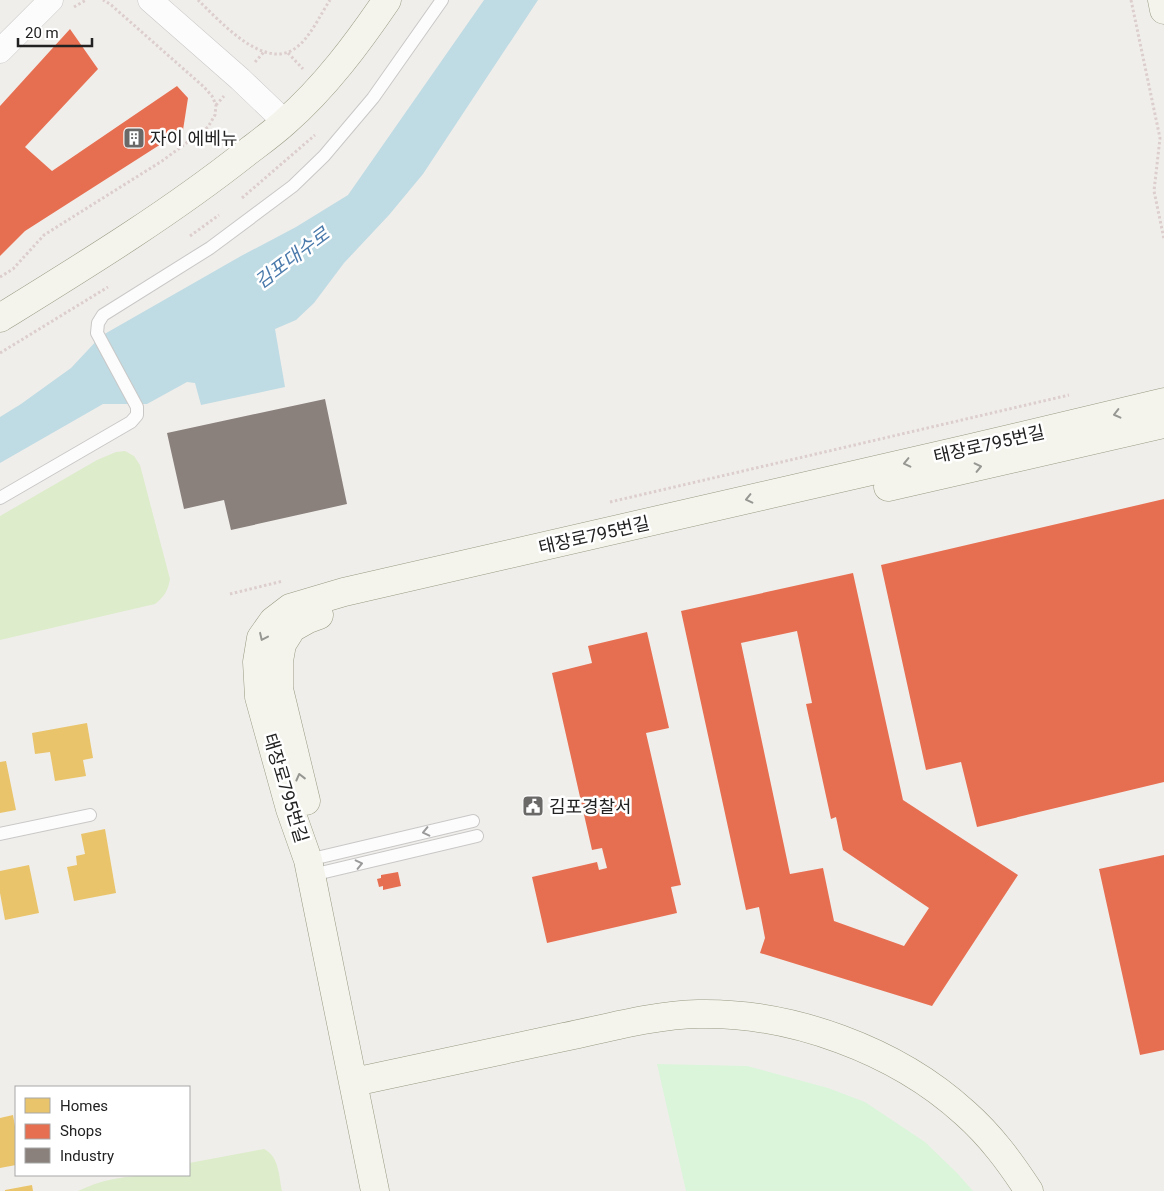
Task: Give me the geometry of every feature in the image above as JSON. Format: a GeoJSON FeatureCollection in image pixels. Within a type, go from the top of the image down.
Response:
{"type":"FeatureCollection","features":[{"type":"Feature","properties":{"kind":"street"},"geometry":{"type":"LineString","coordinates":[[0,51],[50,0]]}},
{"type":"Feature","properties":{"kind":"street"},"geometry":{"type":"LineString","coordinates":[[150,0],[240,79],[285,122]]}},
{"type":"Feature","properties":{"kind":"street"},"geometry":{"type":"LineString","coordinates":[[0,318],[75,272],[193,194],[285,122],[338,67],[387,0]]}},
{"type":"Feature","properties":{"kind":"street"},"geometry":{"type":"LineString","coordinates":[[1162,0],[1164,10]]}},
{"type":"Feature","properties":{"kind":"street","name":"태장로795번길"},"geometry":{"type":"LineString","coordinates":[[375,1191],[310,867],[290,809],[259,697],[257,662],[261,638],[273,621],[290,608],[344,592],[957,452],[1164,402]]}},
{"type":"Feature","properties":{"kind":"street","name":"태장로795번길"},"geometry":{"type":"LineString","coordinates":[[310,867],[307,803],[279,689],[279,661],[282,644],[292,628],[308,619],[348,607],[1055,450],[1164,424]]}},
{"type":"Feature","properties":{"kind":"street"},"geometry":{"type":"LineString","coordinates":[[354,1082],[646,1020],[696,1014],[722,1014],[778,1022],[834,1036],[888,1059],[927,1084],[964,1112],[1003,1152],[1030,1191]]}},
{"type":"Feature","properties":{"kind":"lane"},"geometry":{"type":"LineString","coordinates":[[0,498],[131,422],[137,415],[137,407],[97,333],[98,323],[103,315],[210,248],[293,186],[324,156],[373,98],[442,0]]}},
{"type":"Feature","properties":{"kind":"lane"},"geometry":{"type":"LineString","coordinates":[[0,834],[90,815]]}},
{"type":"Feature","properties":{"kind":"lane"},"geometry":{"type":"LineString","coordinates":[[310,867],[473,821]]}},
{"type":"Feature","properties":{"kind":"lane"},"geometry":{"type":"LineString","coordinates":[[310,867],[477,836]]}},
{"type":"Feature","properties":{"kind":"path"},"geometry":{"type":"LineString","coordinates":[[0,277],[13,268],[44,235],[162,161],[208,127],[215,116],[216,105],[212,96],[204,87],[110,4],[103,0]]}},
{"type":"Feature","properties":{"kind":"path"},"geometry":{"type":"LineString","coordinates":[[198,0],[248,44],[264,52],[276,55],[288,53],[298,47],[330,0]]}},
{"type":"Feature","properties":{"kind":"path"},"geometry":{"type":"LineString","coordinates":[[1131,0],[1160,138],[1154,191],[1164,239]]}},
{"type":"Feature","properties":{"kind":"green space"},"geometry":{"type":"Polygon","coordinates":[[[125,451],[134,456],[140,465],[170,579],[165,593],[155,604],[0,640],[0,516],[97,460],[116,452],[125,451]]]}},
{"type":"Feature","properties":{"kind":"green space"},"geometry":{"type":"Polygon","coordinates":[[[657,1064],[747,1066],[828,1088],[865,1102],[925,1142],[973,1191],[686,1191],[657,1064]]]}},
{"type":"Feature","properties":{"kind":"green space"},"geometry":{"type":"Polygon","coordinates":[[[264,1149],[273,1156],[279,1173],[282,1191],[78,1191],[105,1181],[132,1176],[190,1176],[190,1163],[264,1149]]]}},
{"type":"Feature","properties":{"kind":"water","name":"김포대수로"},"geometry":{"type":"Polygon","coordinates":[[[484,0],[538,0],[423,174],[389,215],[344,263],[314,303],[296,320],[275,329],[285,387],[201,405],[195,383],[187,382],[147,404],[103,404],[0,463],[0,417],[71,368],[101,336],[241,256],[296,227],[348,195],[484,0]]]}},
{"type":"Feature","properties":{"kind":"building: Homes"},"geometry":{"type":"Polygon","coordinates":[[[87,723],[93,758],[83,760],[86,776],[55,781],[50,752],[35,754],[32,733],[87,723]]]}},
{"type":"Feature","properties":{"kind":"building: Homes"},"geometry":{"type":"Polygon","coordinates":[[[6,761],[16,810],[0,813],[0,762],[6,761]]]}},
{"type":"Feature","properties":{"kind":"building: Homes"},"geometry":{"type":"Polygon","coordinates":[[[105,829],[116,893],[74,901],[67,867],[77,865],[76,856],[85,854],[81,834],[105,829]]]}},
{"type":"Feature","properties":{"kind":"building: Homes"},"geometry":{"type":"Polygon","coordinates":[[[29,865],[39,913],[5,920],[0,893],[0,871],[29,865]]]}},
{"type":"Feature","properties":{"kind":"building: Homes"},"geometry":{"type":"Polygon","coordinates":[[[13,1115],[15,1126],[15,1165],[0,1168],[0,1118],[13,1115]]]}},
{"type":"Feature","properties":{"kind":"building: Homes"},"geometry":{"type":"Polygon","coordinates":[[[32,1185],[33,1191],[5,1191],[5,1190],[32,1185]]]}},
{"type":"Feature","properties":{"kind":"building: Shops","name":"자이 에베뉴"},"geometry":{"type":"Polygon","coordinates":[[[70,29],[98,69],[25,147],[52,171],[177,86],[188,98],[183,130],[25,231],[0,256],[0,106],[70,29]]]}},
{"type":"Feature","properties":{"kind":"building: Shops"},"geometry":{"type":"Polygon","coordinates":[[[1164,499],[1164,782],[977,827],[961,762],[926,770],[881,565],[1164,499]]]}},
{"type":"Feature","properties":{"kind":"building: Shops"},"geometry":{"type":"Polygon","coordinates":[[[853,573],[903,800],[1018,875],[932,1006],[760,953],[765,938],[759,907],[746,910],[681,611],[853,573]],[[797,631],[741,643],[790,874],[823,868],[834,921],[904,946],[929,908],[843,850],[836,817],[831,819],[806,704],[812,703],[797,631]]]}},
{"type":"Feature","properties":{"kind":"building: Shops"},"geometry":{"type":"Polygon","coordinates":[[[647,632],[669,728],[646,733],[681,885],[671,887],[677,913],[547,943],[532,877],[597,862],[599,870],[607,868],[602,848],[592,850],[552,673],[592,663],[588,646],[647,632]]]}},
{"type":"Feature","properties":{"kind":"building: Shops"},"geometry":{"type":"Polygon","coordinates":[[[1164,855],[1164,1050],[1140,1055],[1099,869],[1164,855]]]}},
{"type":"Feature","properties":{"kind":"building: Shops"},"geometry":{"type":"Polygon","coordinates":[[[398,872],[401,886],[383,890],[383,886],[379,887],[377,879],[381,878],[381,875],[398,872]]]}},
{"type":"Feature","properties":{"kind":"building: Industry"},"geometry":{"type":"Polygon","coordinates":[[[325,399],[347,504],[231,530],[224,500],[184,509],[167,433],[325,399]]]}},
{"type":"Feature","properties":{"kind":"place","name":"자이 에베뉴"},"geometry":{"type":"Point","coordinates":[134,138]}},
{"type":"Feature","properties":{"kind":"place","name":"김포경찰서"},"geometry":{"type":"Point","coordinates":[533,806]}}]}
